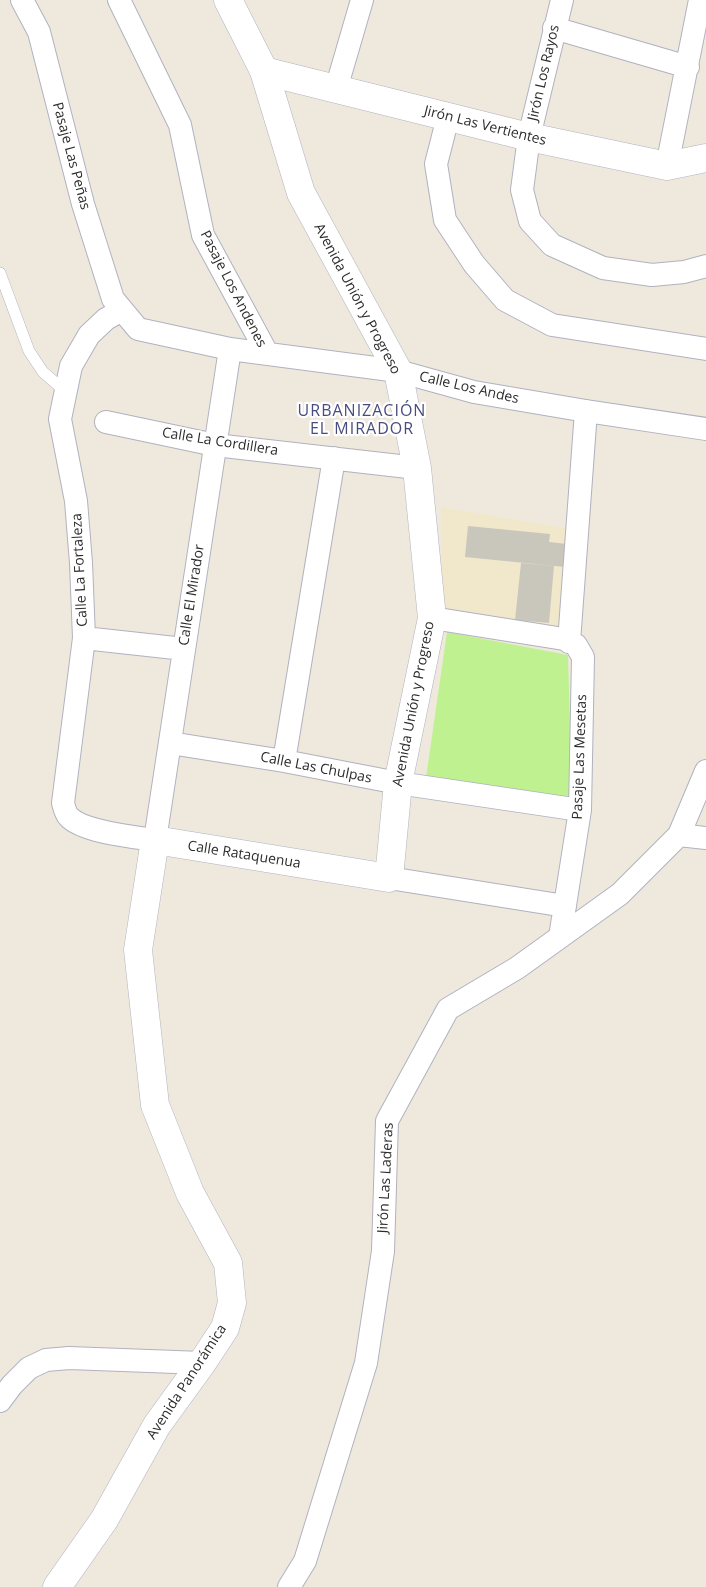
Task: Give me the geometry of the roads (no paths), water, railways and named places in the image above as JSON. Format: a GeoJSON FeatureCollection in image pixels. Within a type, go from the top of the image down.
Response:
{"type":"FeatureCollection","features":[{"type":"Feature","properties":{"kind":"main road","name":"Avenida Unión y Progreso"},"geometry":{"type":"LineString","coordinates":[[228,0],[264,71],[301,193],[398,371],[417,468],[432,618],[398,783],[388,878]]}},
{"type":"Feature","properties":{"kind":"main road","name":"Jirón Las Vertientes"},"geometry":{"type":"LineString","coordinates":[[264,71],[529,137],[668,166],[706,158]]}},
{"type":"Feature","properties":{"kind":"main road","name":"Calle Rataquenua"},"geometry":{"type":"LineString","coordinates":[[155,840],[388,878]]}},
{"type":"Feature","properties":{"kind":"main road","name":"Avenida Panorámica"},"geometry":{"type":"LineString","coordinates":[[57,1587],[104,1520],[157,1425],[225,1328],[232,1303],[228,1263],[190,1193],[155,1105],[138,950],[155,840]]}},
{"type":"Feature","properties":{"kind":"street","name":"Pasaje Las Peñas"},"geometry":{"type":"LineString","coordinates":[[22,0],[38,32],[83,204],[113,299],[122,310]]}},
{"type":"Feature","properties":{"kind":"street","name":"Pasaje Los Andenes"},"geometry":{"type":"LineString","coordinates":[[119,0],[180,126],[203,235],[267,354]]}},
{"type":"Feature","properties":{"kind":"street"},"geometry":{"type":"LineString","coordinates":[[336,89],[362,0]]}},
{"type":"Feature","properties":{"kind":"street","name":"Jirón Los Rayos"},"geometry":{"type":"LineString","coordinates":[[562,0],[529,137],[522,190],[530,221],[552,245],[603,268],[652,275],[684,272],[706,266]]}},
{"type":"Feature","properties":{"kind":"street"},"geometry":{"type":"LineString","coordinates":[[668,166],[700,0]]}},
{"type":"Feature","properties":{"kind":"street"},"geometry":{"type":"LineString","coordinates":[[554,28],[688,67]]}},
{"type":"Feature","properties":{"kind":"street"},"geometry":{"type":"LineString","coordinates":[[448,117],[436,164],[445,220],[474,264],[505,300],[552,325],[706,349]]}},
{"type":"Feature","properties":{"kind":"street","name":"Calle Los Andes"},"geometry":{"type":"LineString","coordinates":[[122,310],[138,329],[230,349],[398,371],[474,392],[706,429]]}},
{"type":"Feature","properties":{"kind":"street","name":"Calle La Fortaleza"},"geometry":{"type":"LineString","coordinates":[[100,830],[80,825],[68,816],[63,803],[84,638],[76,502],[60,419],[71,366],[89,335],[106,319],[122,310]]}},
{"type":"Feature","properties":{"kind":"street","name":"Calle El Mirador"},"geometry":{"type":"LineString","coordinates":[[155,840],[230,349]]}},
{"type":"Feature","properties":{"kind":"street"},"geometry":{"type":"LineString","coordinates":[[432,618],[550,636],[569,642],[586,411]]}},
{"type":"Feature","properties":{"kind":"street","name":"Calle La Cordillera"},"geometry":{"type":"LineString","coordinates":[[106,422],[215,445],[417,468]]}},
{"type":"Feature","properties":{"kind":"street"},"geometry":{"type":"LineString","coordinates":[[284,761],[334,458]]}},
{"type":"Feature","properties":{"kind":"street"},"geometry":{"type":"LineString","coordinates":[[84,638],[184,649]]}},
{"type":"Feature","properties":{"kind":"street","name":"Pasaje Las Mesetas"},"geometry":{"type":"LineString","coordinates":[[560,937],[580,810],[584,657],[576,645],[569,642]]}},
{"type":"Feature","properties":{"kind":"street","name":"Calle Las Chulpas"},"geometry":{"type":"LineString","coordinates":[[170,743],[284,761],[398,783],[580,810]]}},
{"type":"Feature","properties":{"kind":"street","name":"Jirón Las Laderas"},"geometry":{"type":"LineString","coordinates":[[289,1587],[305,1561],[366,1363],[383,1251],[387,1122],[448,1009],[517,968],[620,894],[678,835],[706,771]]}},
{"type":"Feature","properties":{"kind":"street","name":"Calle Rataquenua"},"geometry":{"type":"LineString","coordinates":[[100,830],[155,840]]}},
{"type":"Feature","properties":{"kind":"street"},"geometry":{"type":"LineString","coordinates":[[678,835],[706,838]]}},
{"type":"Feature","properties":{"kind":"street"},"geometry":{"type":"LineString","coordinates":[[388,878],[565,906]]}},
{"type":"Feature","properties":{"kind":"street"},"geometry":{"type":"LineString","coordinates":[[0,1401],[12,1385],[29,1368],[46,1360],[69,1358],[202,1363]]}},
{"type":"Feature","properties":{"kind":"lane"},"geometry":{"type":"LineString","coordinates":[[0,273],[29,351],[43,372],[66,392]]}},
{"type":"Feature","properties":{"kind":"district","name":"URBANIZACIÓN EL MIRADOR"},"geometry":{"type":"Point","coordinates":[362,420]}}]}
